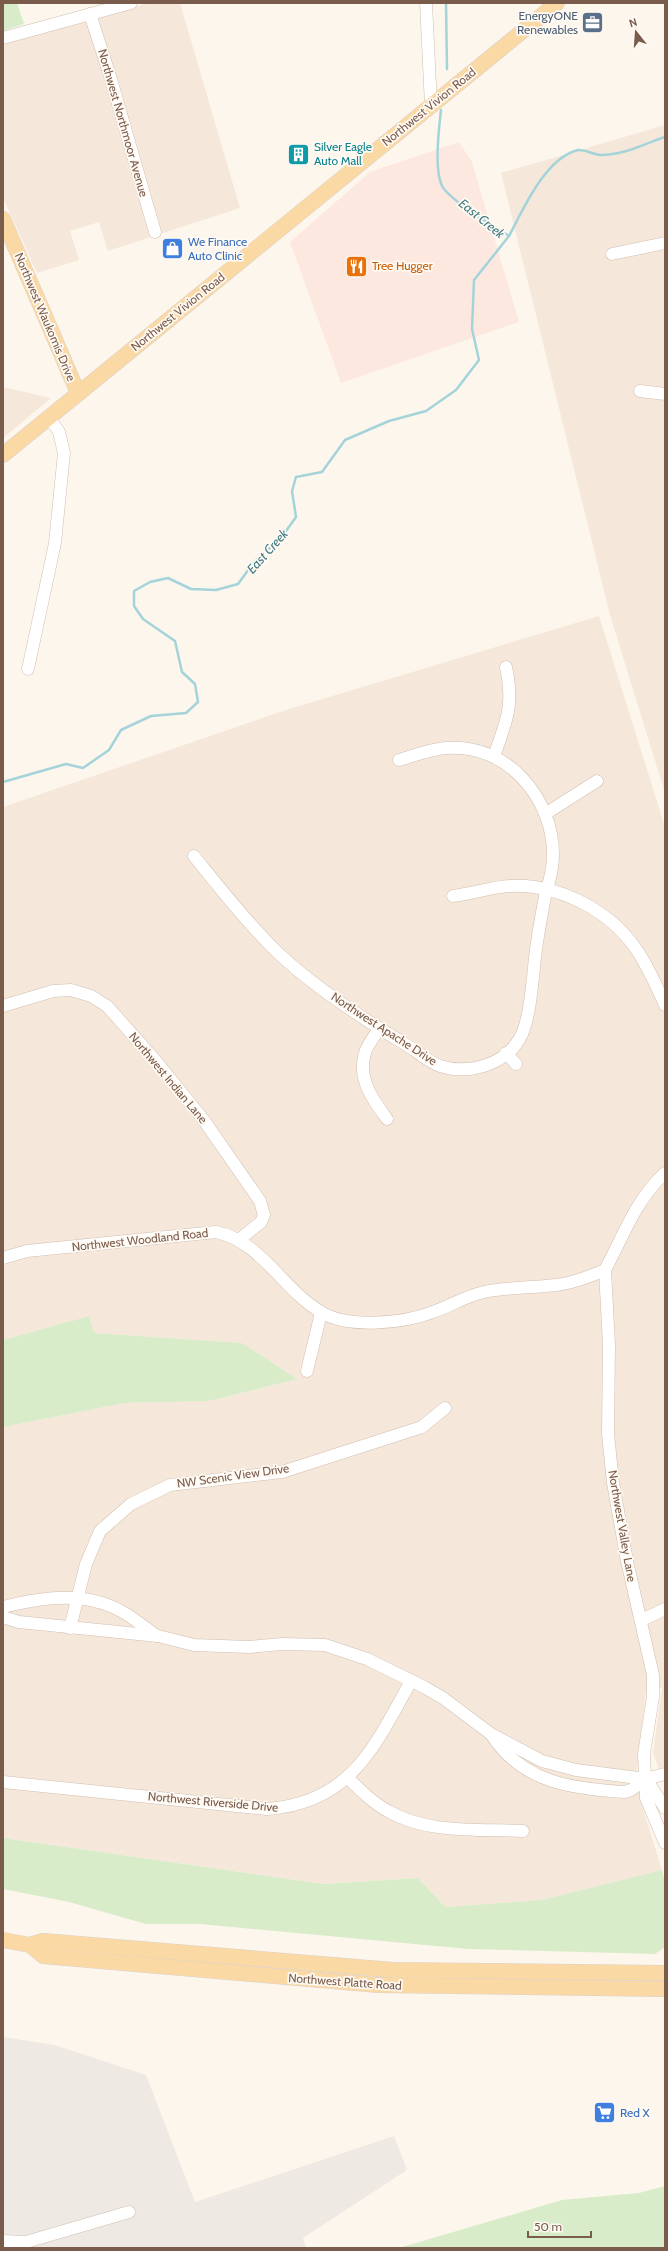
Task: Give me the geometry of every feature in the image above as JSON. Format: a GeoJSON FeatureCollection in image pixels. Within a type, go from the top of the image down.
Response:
{"type":"FeatureCollection","features":[{"type":"Feature","properties":{"kind":"main road","name":"Northwest Vivion Road"},"geometry":{"type":"LineString","coordinates":[[3,455],[557,3]]}},
{"type":"Feature","properties":{"kind":"main road","name":"Northwest Waukomis Drive"},"geometry":{"type":"LineString","coordinates":[[3,219],[78,393]]}},
{"type":"Feature","properties":{"kind":"main road","name":"Northwest Platte Road"},"geometry":{"type":"LineString","coordinates":[[3,1940],[30,1945],[43,1941],[393,1970],[665,1973]]}},
{"type":"Feature","properties":{"kind":"main road","name":"Northwest Platte Road"},"geometry":{"type":"LineString","coordinates":[[30,1945],[43,1956],[372,1985],[665,1990]]}},
{"type":"Feature","properties":{"kind":"street"},"geometry":{"type":"LineString","coordinates":[[3,38],[131,3]]}},
{"type":"Feature","properties":{"kind":"street"},"geometry":{"type":"LineString","coordinates":[[426,3],[431,105]]}},
{"type":"Feature","properties":{"kind":"street","name":"Northwest Northmoor Avenue"},"geometry":{"type":"LineString","coordinates":[[90,14],[110,76],[155,232]]}},
{"type":"Feature","properties":{"kind":"street"},"geometry":{"type":"LineString","coordinates":[[612,254],[665,242]]}},
{"type":"Feature","properties":{"kind":"street"},"geometry":{"type":"LineString","coordinates":[[640,391],[665,394]]}},
{"type":"Feature","properties":{"kind":"street"},"geometry":{"type":"LineString","coordinates":[[28,669],[55,543],[64,453],[59,432],[48,417]]}},
{"type":"Feature","properties":{"kind":"street"},"geometry":{"type":"LineString","coordinates":[[494,756],[510,706],[510,686],[506,667]]}},
{"type":"Feature","properties":{"kind":"street","name":"Northwest Apache Drive"},"geometry":{"type":"LineString","coordinates":[[194,856],[273,948],[307,977],[380,1029],[430,1061],[447,1067],[464,1070],[489,1064],[506,1053],[520,1038],[526,1024],[547,890],[552,873],[553,846],[545,814],[530,787],[514,770],[494,756],[477,751],[449,747],[424,752],[399,760]]}},
{"type":"Feature","properties":{"kind":"street"},"geometry":{"type":"LineString","coordinates":[[545,814],[597,781]]}},
{"type":"Feature","properties":{"kind":"street"},"geometry":{"type":"LineString","coordinates":[[453,896],[510,886],[547,890],[587,905],[600,913],[623,933],[642,958],[665,1005]]}},
{"type":"Feature","properties":{"kind":"street","name":"Northwest Indian Lane"},"geometry":{"type":"LineString","coordinates":[[3,1006],[53,991],[71,990],[91,996],[107,1006],[155,1060],[203,1119],[260,1201],[264,1215],[261,1222],[239,1240]]}},
{"type":"Feature","properties":{"kind":"street"},"geometry":{"type":"LineString","coordinates":[[380,1029],[366,1050],[363,1065],[364,1081],[371,1098],[387,1119]]}},
{"type":"Feature","properties":{"kind":"street"},"geometry":{"type":"LineString","coordinates":[[506,1053],[516,1064]]}},
{"type":"Feature","properties":{"kind":"street"},"geometry":{"type":"LineString","coordinates":[[605,1270],[632,1215],[655,1182],[665,1173]]}},
{"type":"Feature","properties":{"kind":"street","name":"Northwest Woodland Road"},"geometry":{"type":"LineString","coordinates":[[3,1258],[27,1251],[206,1232],[225,1234],[239,1240],[321,1313],[346,1321],[393,1321],[413,1319],[483,1292],[556,1285],[581,1280],[605,1270]]}},
{"type":"Feature","properties":{"kind":"street","name":"Northwest Valley Lane"},"geometry":{"type":"LineString","coordinates":[[605,1270],[609,1346],[608,1434],[612,1483],[627,1561],[651,1658],[654,1686],[644,1754],[646,1798],[665,1843]]}},
{"type":"Feature","properties":{"kind":"street"},"geometry":{"type":"LineString","coordinates":[[307,1371],[321,1313]]}},
{"type":"Feature","properties":{"kind":"street","name":"NW Scenic View Drive"},"geometry":{"type":"LineString","coordinates":[[70,1628],[86,1564],[100,1531],[131,1504],[170,1485],[282,1472],[422,1427],[446,1408]]}},
{"type":"Feature","properties":{"kind":"street"},"geometry":{"type":"LineString","coordinates":[[3,1607],[61,1596],[102,1603],[125,1613],[158,1636]]}},
{"type":"Feature","properties":{"kind":"street"},"geometry":{"type":"LineString","coordinates":[[642,1620],[665,1609]]}},
{"type":"Feature","properties":{"kind":"street"},"geometry":{"type":"LineString","coordinates":[[3,1617],[19,1622],[158,1636],[194,1645],[249,1647],[282,1644],[325,1645],[367,1659],[411,1681],[442,1698],[491,1734],[542,1761],[576,1770],[646,1779]]}},
{"type":"Feature","properties":{"kind":"street","name":"Northwest Riverside Drive"},"geometry":{"type":"LineString","coordinates":[[3,1782],[267,1809],[287,1808],[306,1802],[325,1793],[348,1778],[382,1734],[411,1681]]}},
{"type":"Feature","properties":{"kind":"street"},"geometry":{"type":"LineString","coordinates":[[491,1734],[504,1753],[533,1774],[571,1787],[625,1792],[631,1790],[646,1779],[665,1774]]}},
{"type":"Feature","properties":{"kind":"street"},"geometry":{"type":"LineString","coordinates":[[348,1778],[373,1802],[402,1818],[441,1827],[523,1831]]}},
{"type":"Feature","properties":{"kind":"street","name":"Northwest Valley Lane"},"geometry":{"type":"LineString","coordinates":[[646,1779],[665,1808]]}},
{"type":"Feature","properties":{"kind":"street"},"geometry":{"type":"LineString","coordinates":[[3,2241],[26,2242],[129,2212]]}},
{"type":"Feature","properties":{"kind":"shaded area"},"geometry":{"type":"Polygon","coordinates":[[[149,3],[180,3],[240,208],[108,251],[99,222],[70,231],[79,260],[37,273],[3,198],[3,42],[149,3]]]}},
{"type":"Feature","properties":{"kind":"shaded area"},"geometry":{"type":"Polygon","coordinates":[[[665,125],[665,793],[610,615],[501,173],[665,125]]]}},
{"type":"Feature","properties":{"kind":"shaded area"},"geometry":{"type":"Polygon","coordinates":[[[459,142],[472,162],[519,322],[341,383],[290,242],[370,172],[459,142]]]}},
{"type":"Feature","properties":{"kind":"shaded area"},"geometry":{"type":"Polygon","coordinates":[[[3,387],[51,398],[3,438],[3,387]]]}},
{"type":"Feature","properties":{"kind":"shaded area"},"geometry":{"type":"Polygon","coordinates":[[[599,616],[665,827],[665,1785],[653,1753],[662,1687],[646,1692],[637,1772],[641,1802],[662,1870],[541,1900],[445,1907],[418,1878],[323,1884],[3,1838],[3,1427],[125,1403],[209,1401],[297,1379],[242,1343],[94,1333],[89,1316],[3,1340],[3,807],[289,709],[599,616]]]}},
{"type":"Feature","properties":{"kind":"shaded area"},"geometry":{"type":"Polygon","coordinates":[[[3,2037],[55,2045],[146,2075],[195,2202],[394,2136],[407,2170],[303,2238],[306,2248],[3,2248],[3,2037]]]}},
{"type":"Feature","properties":{"kind":"green space"},"geometry":{"type":"Polygon","coordinates":[[[3,3],[17,3],[24,24],[3,31],[3,3]]]}},
{"type":"Feature","properties":{"kind":"green space"},"geometry":{"type":"Polygon","coordinates":[[[89,1316],[94,1333],[242,1343],[297,1379],[209,1401],[125,1403],[3,1427],[3,1340],[89,1316]]]}},
{"type":"Feature","properties":{"kind":"green space"},"geometry":{"type":"Polygon","coordinates":[[[3,1838],[323,1884],[418,1878],[445,1907],[541,1900],[662,1870],[665,1882],[665,1947],[655,1954],[468,1949],[200,1924],[146,1924],[69,1902],[3,1889],[3,1838]]]}},
{"type":"Feature","properties":{"kind":"green space"},"geometry":{"type":"Polygon","coordinates":[[[665,2186],[665,2248],[399,2248],[562,2200],[639,2193],[665,2186]]]}},
{"type":"Feature","properties":{"kind":"waterway","name":"East Creek"},"geometry":{"type":"LineString","coordinates":[[446,3],[447,69]]}},
{"type":"Feature","properties":{"kind":"waterway","name":"East Creek"},"geometry":{"type":"LineString","coordinates":[[3,782],[66,764],[83,768],[109,750],[121,730],[151,716],[186,713],[198,702],[195,684],[182,672],[175,641],[143,619],[134,606],[134,591],[150,582],[168,578],[191,589],[216,590],[238,584],[254,562],[281,538],[296,517],[292,491],[296,477],[322,472],[345,440],[389,421],[426,411],[456,390],[479,360],[472,329],[474,280],[509,236],[466,208],[444,189],[441,182],[438,163],[438,139],[441,110]]}},
{"type":"Feature","properties":{"kind":"waterway"},"geometry":{"type":"LineString","coordinates":[[509,236],[536,186],[555,163],[566,155],[578,150],[584,150],[601,155],[610,155],[634,149],[665,137]]}},
{"type":"Feature","properties":{"kind":"place","name":"EnergyONE Renewables"},"geometry":{"type":"Point","coordinates":[593,23]}},
{"type":"Feature","properties":{"kind":"place","name":"Silver Eagle Auto Mall"},"geometry":{"type":"Point","coordinates":[298,154]}},
{"type":"Feature","properties":{"kind":"place","name":"We Finance Auto Clinic"},"geometry":{"type":"Point","coordinates":[172,249]}},
{"type":"Feature","properties":{"kind":"place","name":"Tree Hugger"},"geometry":{"type":"Point","coordinates":[357,266]}},
{"type":"Feature","properties":{"kind":"place","name":"Red X"},"geometry":{"type":"Point","coordinates":[604,2113]}}]}
